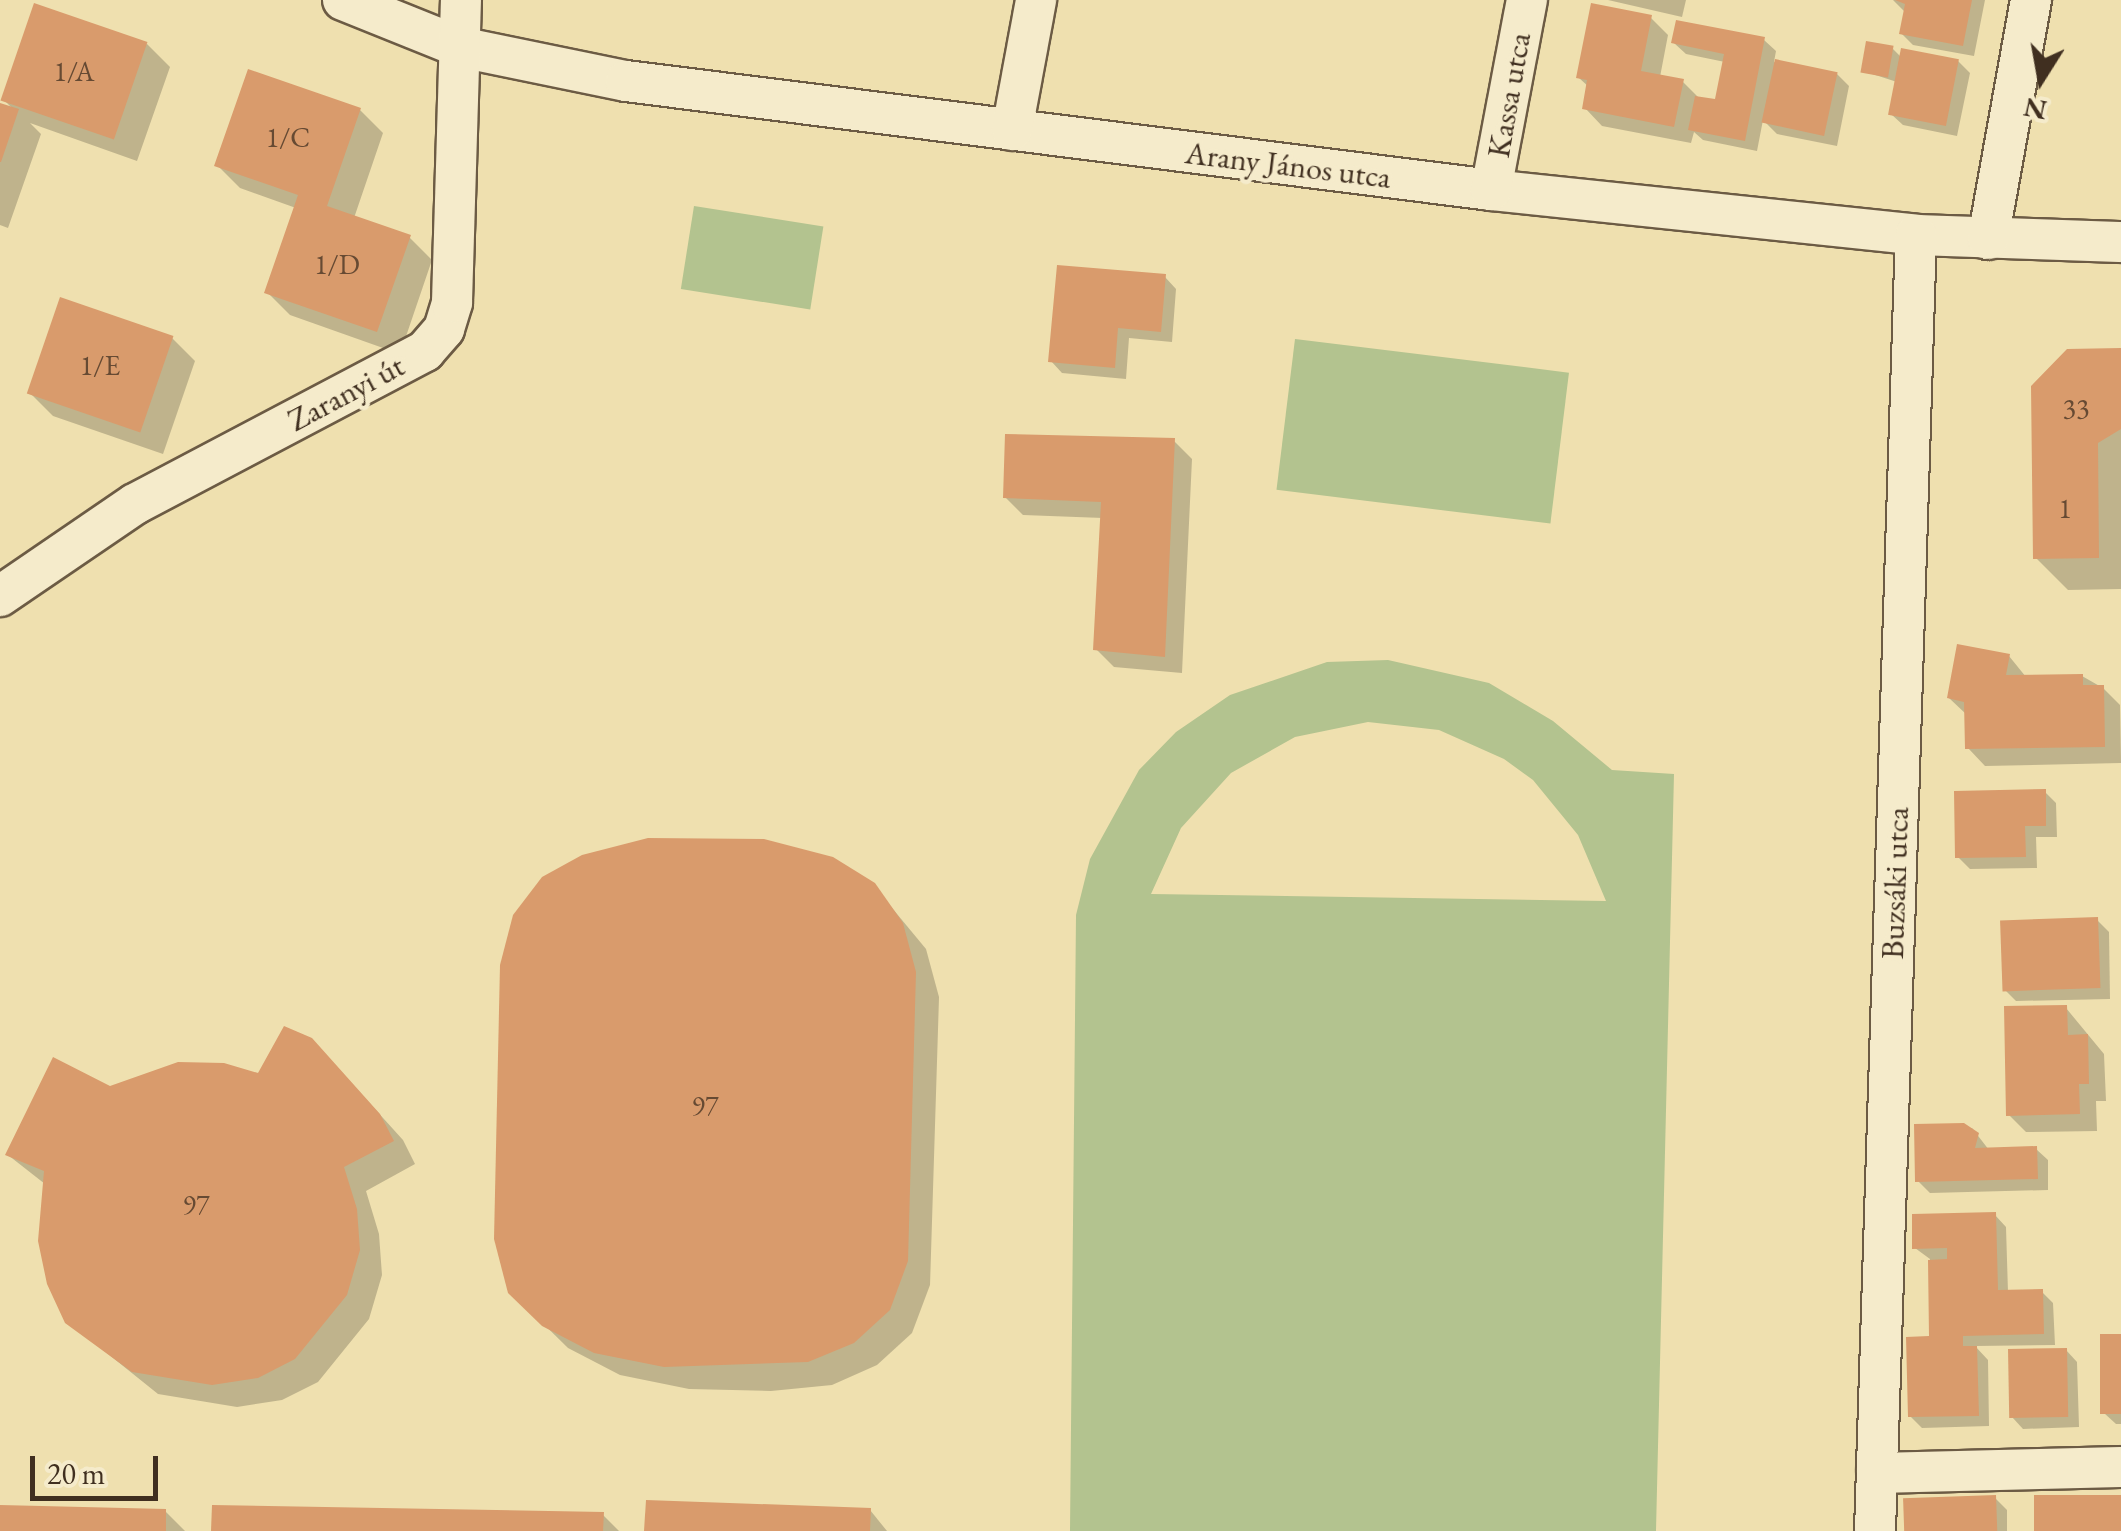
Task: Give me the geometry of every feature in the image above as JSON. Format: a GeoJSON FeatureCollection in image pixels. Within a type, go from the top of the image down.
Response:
{"type":"FeatureCollection","features":[{"type":"Feature","properties":{"kind":"street","name":"Arany János utca"},"geometry":{"type":"LineString","coordinates":[[343,0],[460,47],[626,81],[1492,190],[1916,235],[2121,242]]}},
{"type":"Feature","properties":{"kind":"street","name":"Zaranyi út"},"geometry":{"type":"LineString","coordinates":[[0,596],[135,504],[232,450],[324,409],[425,351],[444,329],[452,302],[460,0]]}},
{"type":"Feature","properties":{"kind":"street"},"geometry":{"type":"LineString","coordinates":[[1012,130],[1036,0]]}},
{"type":"Feature","properties":{"kind":"street","name":"Kassa utca"},"geometry":{"type":"LineString","coordinates":[[1492,190],[1526,0]]}},
{"type":"Feature","properties":{"kind":"street"},"geometry":{"type":"LineString","coordinates":[[1988,239],[2031,0]]}},
{"type":"Feature","properties":{"kind":"street","name":"Buzsáki utca"},"geometry":{"type":"LineString","coordinates":[[1875,1531],[1916,235]]}},
{"type":"Feature","properties":{"kind":"street"},"geometry":{"type":"LineString","coordinates":[[1877,1473],[2121,1467]]}},
{"type":"Feature","properties":{"kind":"green space"},"geometry":{"type":"Polygon","coordinates":[[[694,206],[823,226],[810,309],[681,289],[694,206]]]}},
{"type":"Feature","properties":{"kind":"green space"},"geometry":{"type":"Polygon","coordinates":[[[1295,339],[1569,373],[1550,524],[1276,490],[1295,339]]]}},
{"type":"Feature","properties":{"kind":"green space"},"geometry":{"type":"Polygon","coordinates":[[[1388,660],[1489,683],[1553,721],[1612,770],[1674,774],[1656,1531],[1070,1531],[1076,915],[1090,859],[1139,770],[1176,732],[1230,695],[1327,662],[1388,660]],[[1368,722],[1295,737],[1231,773],[1181,828],[1151,894],[1606,901],[1578,835],[1533,780],[1504,759],[1439,730],[1368,722]]]}},
{"type":"Feature","properties":{"kind":"building"},"geometry":{"type":"Polygon","coordinates":[[[1895,0],[1972,0],[1963,46],[1899,34],[1905,4],[1895,0]]]}},
{"type":"Feature","properties":{"kind":"building"},"geometry":{"type":"Polygon","coordinates":[[[34,3],[147,42],[114,139],[0,100],[34,3]]]}},
{"type":"Feature","properties":{"kind":"building"},"geometry":{"type":"Polygon","coordinates":[[[1591,3],[1652,15],[1641,71],[1684,79],[1674,127],[1582,109],[1587,80],[1576,78],[1591,3]]]}},
{"type":"Feature","properties":{"kind":"building"},"geometry":{"type":"Polygon","coordinates":[[[1676,20],[1765,37],[1745,141],[1688,130],[1695,96],[1715,99],[1724,54],[1671,43],[1676,20]]]}},
{"type":"Feature","properties":{"kind":"building"},"geometry":{"type":"Polygon","coordinates":[[[1866,41],[1894,46],[1888,77],[1860,73],[1866,41]]]}},
{"type":"Feature","properties":{"kind":"building"},"geometry":{"type":"Polygon","coordinates":[[[1901,48],[1959,59],[1946,126],[1888,115],[1901,48]]]}},
{"type":"Feature","properties":{"kind":"building"},"geometry":{"type":"Polygon","coordinates":[[[1775,59],[1838,72],[1824,136],[1761,123],[1775,59]]]}},
{"type":"Feature","properties":{"kind":"building"},"geometry":{"type":"Polygon","coordinates":[[[248,69],[361,108],[327,206],[411,235],[377,332],[264,293],[298,195],[214,166],[248,69]]]}},
{"type":"Feature","properties":{"kind":"building"},"geometry":{"type":"Polygon","coordinates":[[[0,103],[19,109],[1,162],[0,162],[0,103]]]}},
{"type":"Feature","properties":{"kind":"building"},"geometry":{"type":"Polygon","coordinates":[[[1057,265],[1166,274],[1161,332],[1118,328],[1115,368],[1048,362],[1057,265]]]}},
{"type":"Feature","properties":{"kind":"building"},"geometry":{"type":"Polygon","coordinates":[[[60,297],[173,336],[140,433],[27,393],[60,297]]]}},
{"type":"Feature","properties":{"kind":"building"},"geometry":{"type":"Polygon","coordinates":[[[2121,348],[2121,429],[2098,443],[2099,558],[2033,559],[2031,386],[2067,349],[2121,348]]]}},
{"type":"Feature","properties":{"kind":"building"},"geometry":{"type":"Polygon","coordinates":[[[1005,434],[1175,438],[1165,657],[1093,650],[1101,502],[1003,498],[1005,434]]]}},
{"type":"Feature","properties":{"kind":"building"},"geometry":{"type":"Polygon","coordinates":[[[1957,644],[2010,654],[2006,675],[2083,674],[2083,685],[2104,685],[2105,747],[1965,749],[1964,702],[1947,698],[1957,644]]]}},
{"type":"Feature","properties":{"kind":"building"},"geometry":{"type":"Polygon","coordinates":[[[2046,789],[2046,826],[2025,826],[2026,857],[1955,858],[1954,791],[2046,789]]]}},
{"type":"Feature","properties":{"kind":"building"},"geometry":{"type":"Polygon","coordinates":[[[648,838],[764,839],[833,857],[875,883],[903,923],[916,972],[908,1261],[890,1310],[854,1343],[808,1362],[664,1367],[594,1353],[542,1326],[508,1293],[494,1239],[500,965],[513,915],[542,877],[582,855],[648,838]]]}},
{"type":"Feature","properties":{"kind":"building"},"geometry":{"type":"Polygon","coordinates":[[[2098,917],[2100,988],[2003,991],[2000,920],[2098,917]]]}},
{"type":"Feature","properties":{"kind":"building"},"geometry":{"type":"Polygon","coordinates":[[[2067,1005],[2068,1035],[2088,1034],[2089,1084],[2079,1084],[2080,1114],[2006,1116],[2004,1006],[2067,1005]]]}},
{"type":"Feature","properties":{"kind":"building"},"geometry":{"type":"Polygon","coordinates":[[[284,1026],[312,1038],[380,1114],[394,1141],[344,1167],[357,1209],[360,1250],[347,1295],[295,1359],[258,1378],[212,1385],[132,1372],[65,1323],[47,1284],[38,1241],[44,1171],[5,1155],[53,1057],[110,1086],[178,1062],[224,1063],[258,1073],[284,1026]]]}},
{"type":"Feature","properties":{"kind":"building"},"geometry":{"type":"Polygon","coordinates":[[[1964,1123],[1979,1133],[1975,1148],[2037,1146],[2038,1179],[1915,1182],[1914,1124],[1964,1123]]]}},
{"type":"Feature","properties":{"kind":"building"},"geometry":{"type":"Polygon","coordinates":[[[1996,1212],[1998,1290],[2043,1289],[2044,1334],[1963,1336],[1963,1346],[1977,1346],[1979,1416],[1908,1417],[1906,1337],[1929,1336],[1928,1260],[1947,1259],[1947,1248],[1912,1249],[1912,1214],[1996,1212]]]}},
{"type":"Feature","properties":{"kind":"building"},"geometry":{"type":"Polygon","coordinates":[[[2100,1334],[2121,1334],[2121,1414],[2100,1414],[2100,1334]]]}},
{"type":"Feature","properties":{"kind":"building"},"geometry":{"type":"Polygon","coordinates":[[[2067,1348],[2068,1417],[2009,1418],[2008,1349],[2067,1348]]]}},
{"type":"Feature","properties":{"kind":"building"},"geometry":{"type":"Polygon","coordinates":[[[1996,1495],[1997,1531],[1904,1531],[1903,1498],[1996,1495]]]}},
{"type":"Feature","properties":{"kind":"building"},"geometry":{"type":"Polygon","coordinates":[[[2034,1495],[2121,1495],[2121,1531],[2034,1531],[2034,1495]]]}},
{"type":"Feature","properties":{"kind":"building"},"geometry":{"type":"Polygon","coordinates":[[[646,1500],[871,1508],[870,1531],[644,1531],[646,1500]]]}},
{"type":"Feature","properties":{"kind":"building"},"geometry":{"type":"Polygon","coordinates":[[[0,1505],[166,1509],[166,1531],[0,1531],[0,1505]]]}},
{"type":"Feature","properties":{"kind":"building"},"geometry":{"type":"Polygon","coordinates":[[[212,1505],[604,1512],[603,1531],[211,1531],[212,1505]]]}}]}
